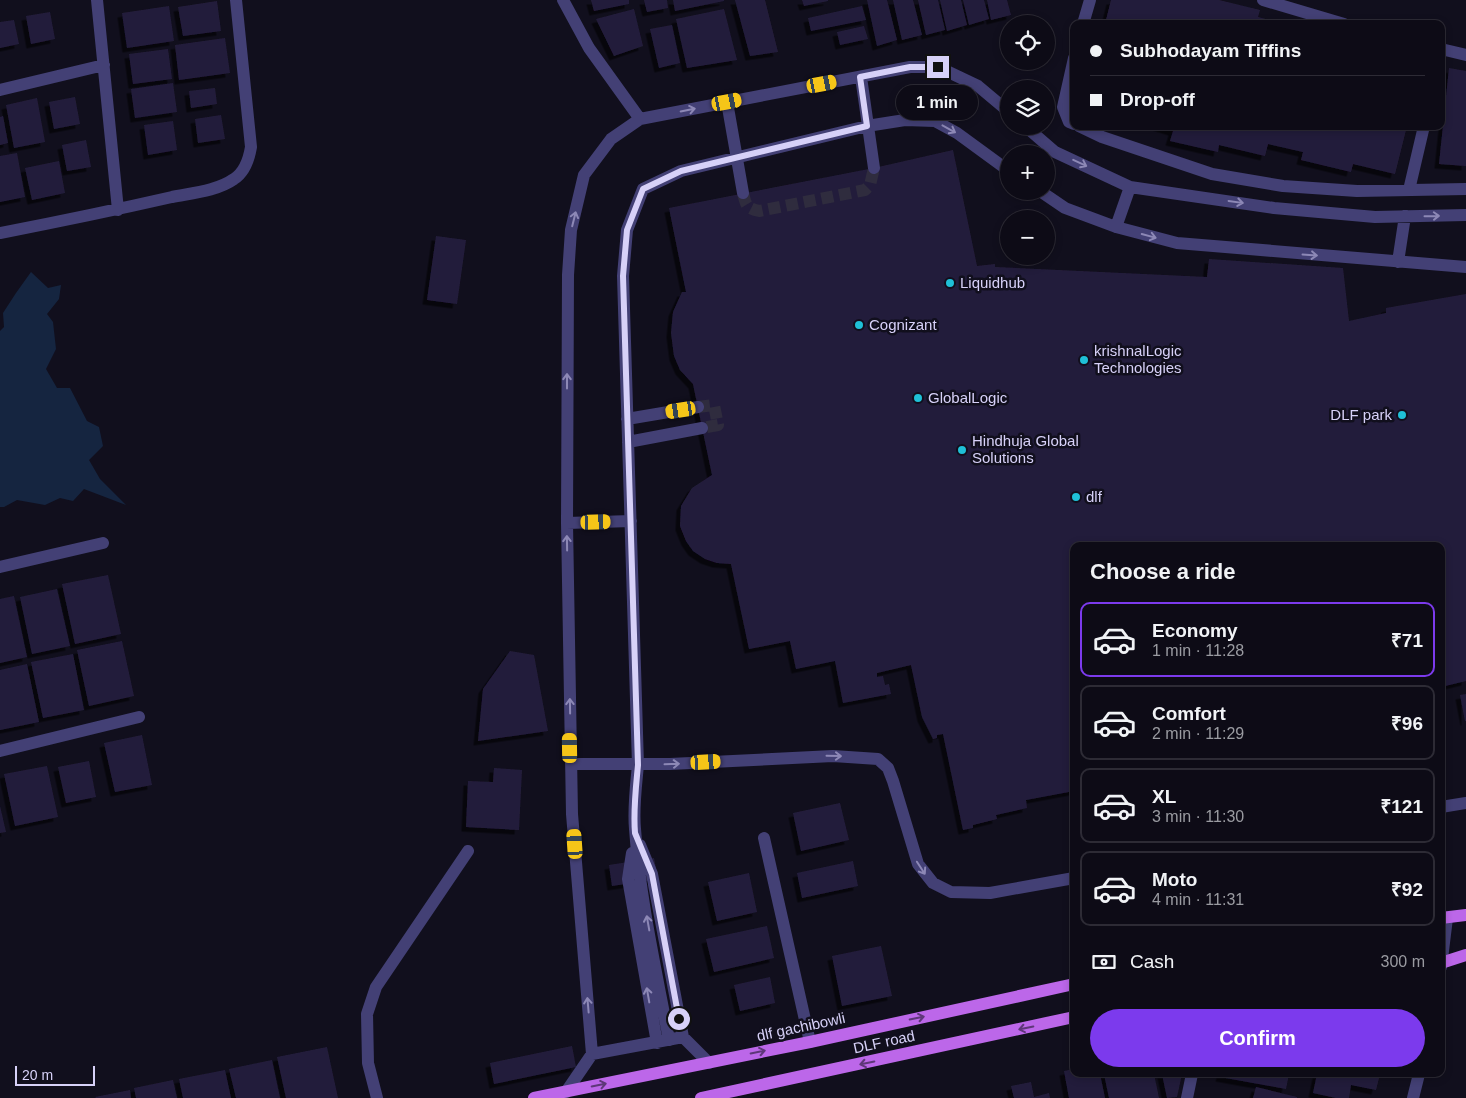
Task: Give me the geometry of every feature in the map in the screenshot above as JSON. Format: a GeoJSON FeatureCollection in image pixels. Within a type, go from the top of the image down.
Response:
{"type":"FeatureCollection","features":[{"type":"Feature","properties":{"kind":"main road"},"geometry":{"type":"LineString","coordinates":[[1445,918],[1466,915]]}},
{"type":"Feature","properties":{"kind":"main road"},"geometry":{"type":"LineString","coordinates":[[1445,963],[1466,956]]}},
{"type":"Feature","properties":{"kind":"main road","name":"dlf gachibowli"},"geometry":{"type":"LineString","coordinates":[[534,1098],[810,1042],[1070,985]]}},
{"type":"Feature","properties":{"kind":"main road","name":"DLF road"},"geometry":{"type":"LineString","coordinates":[[701,1098],[1070,1018]]}},
{"type":"Feature","properties":{"kind":"street"},"geometry":{"type":"LineString","coordinates":[[97,0],[118,210]]}},
{"type":"Feature","properties":{"kind":"street"},"geometry":{"type":"LineString","coordinates":[[0,233],[118,210],[218,187],[234,179],[243,170],[250,158],[251,146],[236,0]]}},
{"type":"Feature","properties":{"kind":"street"},"geometry":{"type":"LineString","coordinates":[[563,0],[589,48],[640,119]]}},
{"type":"Feature","properties":{"kind":"street"},"geometry":{"type":"LineString","coordinates":[[1084,20],[1090,0]]}},
{"type":"Feature","properties":{"kind":"street"},"geometry":{"type":"LineString","coordinates":[[1263,0],[1330,20]]}},
{"type":"Feature","properties":{"kind":"street"},"geometry":{"type":"LineString","coordinates":[[1445,50],[1466,54]]}},
{"type":"Feature","properties":{"kind":"street"},"geometry":{"type":"LineString","coordinates":[[0,90],[104,65]]}},
{"type":"Feature","properties":{"kind":"street"},"geometry":{"type":"LineString","coordinates":[[566,1092],[592,1054],[572,814],[567,523],[568,275],[571,230],[584,175],[611,139],[640,119],[910,67],[938,67],[978,86],[1000,104]]}},
{"type":"Feature","properties":{"kind":"street"},"geometry":{"type":"LineString","coordinates":[[1070,76],[1063,107],[1070,122]]}},
{"type":"Feature","properties":{"kind":"street"},"geometry":{"type":"LineString","coordinates":[[860,77],[874,168]]}},
{"type":"Feature","properties":{"kind":"street"},"geometry":{"type":"LineString","coordinates":[[727,102],[743,193]]}},
{"type":"Feature","properties":{"kind":"street"},"geometry":{"type":"LineString","coordinates":[[663,1041],[639,877],[634,811],[638,765],[623,276],[627,230],[643,189],[681,171],[867,126],[905,120],[935,121],[1000,165]]}},
{"type":"Feature","properties":{"kind":"street"},"geometry":{"type":"LineString","coordinates":[[1087,130],[1102,137],[1212,174],[1283,186],[1358,191],[1466,189]]}},
{"type":"Feature","properties":{"kind":"street"},"geometry":{"type":"LineString","coordinates":[[1409,190],[1423,130]]}},
{"type":"Feature","properties":{"kind":"street"},"geometry":{"type":"LineString","coordinates":[[1035,135],[1055,152],[1130,187],[1274,208],[1376,217],[1466,215]]}},
{"type":"Feature","properties":{"kind":"street"},"geometry":{"type":"LineString","coordinates":[[1116,227],[1130,187]]}},
{"type":"Feature","properties":{"kind":"street"},"geometry":{"type":"LineString","coordinates":[[1053,200],[1065,208],[1116,227],[1176,244],[1466,267]]}},
{"type":"Feature","properties":{"kind":"street"},"geometry":{"type":"LineString","coordinates":[[1398,262],[1405,216]]}},
{"type":"Feature","properties":{"kind":"street"},"geometry":{"type":"LineString","coordinates":[[627,419],[698,407]]}},
{"type":"Feature","properties":{"kind":"street"},"geometry":{"type":"LineString","coordinates":[[628,442],[702,428]]}},
{"type":"Feature","properties":{"kind":"street"},"geometry":{"type":"LineString","coordinates":[[567,523],[631,521]]}},
{"type":"Feature","properties":{"kind":"street"},"geometry":{"type":"LineString","coordinates":[[0,567],[103,543]]}},
{"type":"Feature","properties":{"kind":"street"},"geometry":{"type":"LineString","coordinates":[[0,751],[139,717]]}},
{"type":"Feature","properties":{"kind":"street"},"geometry":{"type":"LineString","coordinates":[[571,764],[638,765],[833,756],[878,759],[888,768],[918,864],[932,883],[951,892],[990,892],[1070,879]]}},
{"type":"Feature","properties":{"kind":"street"},"geometry":{"type":"LineString","coordinates":[[1445,806],[1466,803]]}},
{"type":"Feature","properties":{"kind":"street"},"geometry":{"type":"LineString","coordinates":[[635,831],[652,874],[682,1037],[709,1063]]}},
{"type":"Feature","properties":{"kind":"street"},"geometry":{"type":"LineString","coordinates":[[764,838],[810,1042]]}},
{"type":"Feature","properties":{"kind":"street"},"geometry":{"type":"LineString","coordinates":[[377,1098],[368,1063],[367,1014],[376,987],[468,851]]}},
{"type":"Feature","properties":{"kind":"street"},"geometry":{"type":"LineString","coordinates":[[592,1054],[682,1037]]}},
{"type":"Feature","properties":{"kind":"street"},"geometry":{"type":"LineString","coordinates":[[1187,1098],[1191,1077]]}},
{"type":"Feature","properties":{"kind":"street"},"geometry":{"type":"LineString","coordinates":[[1414,1098],[1418,1077]]}},
{"type":"Feature","properties":{"kind":"water"},"geometry":{"type":"Polygon","coordinates":[[[31,272],[48,288],[61,285],[59,299],[47,314],[53,322],[56,349],[46,369],[57,388],[70,388],[87,421],[99,427],[103,446],[89,460],[100,479],[126,505],[84,489],[73,501],[60,498],[45,505],[17,500],[4,507],[0,507],[0,331],[4,327],[3,313],[31,272]]]}},
{"type":"Feature","properties":{"kind":"building"},"geometry":{"type":"Polygon","coordinates":[[[591,0],[629,0],[629,4],[594,11],[591,0]]]}},
{"type":"Feature","properties":{"kind":"building"},"geometry":{"type":"Polygon","coordinates":[[[644,0],[667,0],[668,8],[647,12],[644,0]]]}},
{"type":"Feature","properties":{"kind":"building"},"geometry":{"type":"Polygon","coordinates":[[[673,0],[724,0],[724,1],[675,11],[673,0]]]}},
{"type":"Feature","properties":{"kind":"building"},"geometry":{"type":"Polygon","coordinates":[[[735,0],[765,0],[778,52],[750,56],[735,0]]]}},
{"type":"Feature","properties":{"kind":"building"},"geometry":{"type":"Polygon","coordinates":[[[802,0],[828,0],[828,1],[804,6],[802,0]]]}},
{"type":"Feature","properties":{"kind":"building"},"geometry":{"type":"Polygon","coordinates":[[[867,0],[887,0],[897,40],[877,46],[867,0]]]}},
{"type":"Feature","properties":{"kind":"building"},"geometry":{"type":"Polygon","coordinates":[[[893,0],[913,0],[922,35],[902,40],[893,0]]]}},
{"type":"Feature","properties":{"kind":"building"},"geometry":{"type":"Polygon","coordinates":[[[918,0],[938,0],[945,30],[926,35],[918,0]]]}},
{"type":"Feature","properties":{"kind":"building"},"geometry":{"type":"Polygon","coordinates":[[[940,0],[961,0],[967,25],[947,31],[940,0]]]}},
{"type":"Feature","properties":{"kind":"building"},"geometry":{"type":"Polygon","coordinates":[[[963,0],[984,0],[989,19],[969,25],[963,0]]]}},
{"type":"Feature","properties":{"kind":"building"},"geometry":{"type":"Polygon","coordinates":[[[987,0],[1007,0],[1011,15],[1000,15],[1000,18],[991,20],[987,0]]]}},
{"type":"Feature","properties":{"kind":"building"},"geometry":{"type":"Polygon","coordinates":[[[1111,0],[1219,0],[1260,10],[1258,17],[1270,20],[1106,20],[1111,0]]]}},
{"type":"Feature","properties":{"kind":"building"},"geometry":{"type":"Polygon","coordinates":[[[217,1],[221,31],[183,36],[178,7],[217,1]]]}},
{"type":"Feature","properties":{"kind":"building"},"geometry":{"type":"Polygon","coordinates":[[[169,6],[174,41],[127,48],[122,13],[169,6]]]}},
{"type":"Feature","properties":{"kind":"building"},"geometry":{"type":"Polygon","coordinates":[[[862,6],[866,20],[811,31],[808,18],[862,6]]]}},
{"type":"Feature","properties":{"kind":"building"},"geometry":{"type":"Polygon","coordinates":[[[634,9],[643,46],[614,56],[596,19],[634,9]]]}},
{"type":"Feature","properties":{"kind":"building"},"geometry":{"type":"Polygon","coordinates":[[[724,9],[737,60],[687,68],[676,19],[724,9]]]}},
{"type":"Feature","properties":{"kind":"building"},"geometry":{"type":"Polygon","coordinates":[[[50,12],[55,39],[31,44],[26,16],[50,12]]]}},
{"type":"Feature","properties":{"kind":"building"},"geometry":{"type":"Polygon","coordinates":[[[14,20],[19,44],[0,48],[0,22],[14,20]]]}},
{"type":"Feature","properties":{"kind":"building"},"geometry":{"type":"Polygon","coordinates":[[[672,25],[680,63],[659,68],[650,29],[672,25]]]}},
{"type":"Feature","properties":{"kind":"building"},"geometry":{"type":"Polygon","coordinates":[[[864,26],[868,39],[840,45],[837,32],[864,26]]]}},
{"type":"Feature","properties":{"kind":"building"},"geometry":{"type":"Polygon","coordinates":[[[225,38],[230,73],[179,80],[175,45],[225,38]]]}},
{"type":"Feature","properties":{"kind":"building"},"geometry":{"type":"Polygon","coordinates":[[[168,49],[172,79],[133,84],[129,54],[168,49]]]}},
{"type":"Feature","properties":{"kind":"building"},"geometry":{"type":"Polygon","coordinates":[[[1449,68],[1466,71],[1466,166],[1439,164],[1443,130],[1445,130],[1445,106],[1449,68]]]}},
{"type":"Feature","properties":{"kind":"building"},"geometry":{"type":"Polygon","coordinates":[[[173,83],[177,112],[135,118],[131,89],[173,83]]]}},
{"type":"Feature","properties":{"kind":"building"},"geometry":{"type":"Polygon","coordinates":[[[215,88],[217,104],[191,108],[189,91],[215,88]]]}},
{"type":"Feature","properties":{"kind":"building"},"geometry":{"type":"Polygon","coordinates":[[[75,97],[80,124],[54,129],[49,102],[75,97]]]}},
{"type":"Feature","properties":{"kind":"building"},"geometry":{"type":"Polygon","coordinates":[[[37,98],[45,142],[14,148],[6,105],[37,98]]]}},
{"type":"Feature","properties":{"kind":"building"},"geometry":{"type":"Polygon","coordinates":[[[221,115],[225,139],[198,143],[195,119],[221,115]]]}},
{"type":"Feature","properties":{"kind":"building"},"geometry":{"type":"Polygon","coordinates":[[[3,116],[8,143],[0,145],[0,117],[3,116]]]}},
{"type":"Feature","properties":{"kind":"building"},"geometry":{"type":"Polygon","coordinates":[[[173,121],[177,150],[148,155],[144,125],[173,121]]]}},
{"type":"Feature","properties":{"kind":"building"},"geometry":{"type":"Polygon","coordinates":[[[1170,130],[1406,130],[1395,174],[1353,164],[1351,172],[1301,160],[1303,152],[1268,144],[1265,156],[1219,145],[1218,152],[1170,141],[1173,131],[1170,130]]]}},
{"type":"Feature","properties":{"kind":"building"},"geometry":{"type":"Polygon","coordinates":[[[86,140],[91,167],[67,171],[62,145],[86,140]]]}},
{"type":"Feature","properties":{"kind":"building","name":"dlf"},"geometry":{"type":"Polygon","coordinates":[[[953,150],[977,266],[995,264],[995,267],[1207,277],[1209,259],[1343,268],[1349,321],[1386,313],[1386,308],[1466,294],[1466,681],[1445,686],[1445,542],[1070,542],[1070,792],[1026,800],[1027,808],[996,815],[997,819],[973,825],[973,828],[963,830],[943,734],[937,735],[937,738],[933,739],[922,717],[911,665],[877,673],[877,677],[883,676],[885,685],[889,684],[891,694],[843,703],[835,661],[796,669],[790,641],[749,649],[731,564],[717,563],[705,559],[693,551],[686,541],[680,526],[681,506],[692,488],[712,475],[693,384],[680,370],[674,356],[671,333],[673,312],[682,292],[686,292],[669,208],[874,168],[953,150]]]}},
{"type":"Feature","properties":{"kind":"building"},"geometry":{"type":"Polygon","coordinates":[[[17,153],[25,197],[0,202],[0,156],[17,153]]]}},
{"type":"Feature","properties":{"kind":"building"},"geometry":{"type":"Polygon","coordinates":[[[59,161],[65,193],[32,200],[25,168],[59,161]]]}},
{"type":"Feature","properties":{"kind":"building"},"geometry":{"type":"Polygon","coordinates":[[[436,236],[466,240],[457,304],[427,300],[436,236]]]}},
{"type":"Feature","properties":{"kind":"building"},"geometry":{"type":"Polygon","coordinates":[[[108,575],[121,634],[75,644],[62,584],[108,575]]]}},
{"type":"Feature","properties":{"kind":"building"},"geometry":{"type":"Polygon","coordinates":[[[57,589],[70,646],[32,654],[20,597],[57,589]]]}},
{"type":"Feature","properties":{"kind":"building"},"geometry":{"type":"Polygon","coordinates":[[[14,596],[27,657],[0,663],[0,599],[14,596]]]}},
{"type":"Feature","properties":{"kind":"building"},"geometry":{"type":"Polygon","coordinates":[[[122,641],[134,696],[89,706],[77,650],[122,641]]]}},
{"type":"Feature","properties":{"kind":"building"},"geometry":{"type":"Polygon","coordinates":[[[510,651],[534,655],[548,731],[478,741],[483,689],[510,651]]]}},
{"type":"Feature","properties":{"kind":"building"},"geometry":{"type":"Polygon","coordinates":[[[73,654],[84,710],[43,718],[31,662],[73,654]]]}},
{"type":"Feature","properties":{"kind":"building"},"geometry":{"type":"Polygon","coordinates":[[[27,664],[39,722],[0,730],[0,670],[27,664]]]}},
{"type":"Feature","properties":{"kind":"building"},"geometry":{"type":"Polygon","coordinates":[[[1466,694],[1466,721],[1465,721],[1460,695],[1466,694]]]}},
{"type":"Feature","properties":{"kind":"building"},"geometry":{"type":"Polygon","coordinates":[[[142,735],[152,785],[115,792],[104,743],[142,735]]]}},
{"type":"Feature","properties":{"kind":"building"},"geometry":{"type":"Polygon","coordinates":[[[89,761],[96,797],[66,803],[58,767],[89,761]]]}},
{"type":"Feature","properties":{"kind":"building"},"geometry":{"type":"Polygon","coordinates":[[[47,766],[58,817],[15,826],[4,774],[47,766]]]}},
{"type":"Feature","properties":{"kind":"building"},"geometry":{"type":"Polygon","coordinates":[[[494,768],[522,770],[519,830],[466,827],[468,781],[493,782],[494,768]]]}},
{"type":"Feature","properties":{"kind":"building"},"geometry":{"type":"Polygon","coordinates":[[[840,803],[849,840],[801,851],[793,813],[840,803]]]}},
{"type":"Feature","properties":{"kind":"building"},"geometry":{"type":"Polygon","coordinates":[[[0,806],[6,832],[0,833],[0,806]]]}},
{"type":"Feature","properties":{"kind":"building"},"geometry":{"type":"Polygon","coordinates":[[[654,858],[658,879],[612,886],[609,865],[654,858]]]}},
{"type":"Feature","properties":{"kind":"building"},"geometry":{"type":"Polygon","coordinates":[[[853,861],[858,886],[802,898],[797,873],[853,861]]]}},
{"type":"Feature","properties":{"kind":"building"},"geometry":{"type":"Polygon","coordinates":[[[749,873],[757,912],[717,921],[708,882],[749,873]]]}},
{"type":"Feature","properties":{"kind":"building"},"geometry":{"type":"Polygon","coordinates":[[[767,926],[774,958],[714,972],[706,939],[767,926]]]}},
{"type":"Feature","properties":{"kind":"building"},"geometry":{"type":"Polygon","coordinates":[[[881,946],[892,996],[842,1006],[832,956],[881,946]]]}},
{"type":"Feature","properties":{"kind":"building"},"geometry":{"type":"Polygon","coordinates":[[[770,977],[775,1003],[740,1011],[734,985],[770,977]]]}},
{"type":"Feature","properties":{"kind":"building"},"geometry":{"type":"Polygon","coordinates":[[[572,1046],[576,1067],[494,1084],[490,1063],[572,1046]]]}},
{"type":"Feature","properties":{"kind":"building"},"geometry":{"type":"Polygon","coordinates":[[[327,1047],[338,1098],[286,1098],[277,1057],[327,1047]]]}},
{"type":"Feature","properties":{"kind":"building"},"geometry":{"type":"Polygon","coordinates":[[[272,1060],[280,1098],[236,1098],[229,1069],[272,1060]]]}},
{"type":"Feature","properties":{"kind":"building"},"geometry":{"type":"Polygon","coordinates":[[[225,1070],[231,1098],[183,1098],[179,1079],[225,1070]]]}},
{"type":"Feature","properties":{"kind":"building"},"geometry":{"type":"Polygon","coordinates":[[[1070,1070],[1070,1077],[1101,1077],[1105,1098],[1069,1098],[1064,1071],[1070,1070]]]}},
{"type":"Feature","properties":{"kind":"building"},"geometry":{"type":"Polygon","coordinates":[[[1105,1077],[1155,1077],[1159,1098],[1109,1098],[1105,1077]]]}},
{"type":"Feature","properties":{"kind":"building"},"geometry":{"type":"Polygon","coordinates":[[[1163,1077],[1181,1077],[1177,1097],[1167,1098],[1163,1077]]]}},
{"type":"Feature","properties":{"kind":"building"},"geometry":{"type":"Polygon","coordinates":[[[1220,1077],[1288,1077],[1286,1089],[1220,1077]]]}},
{"type":"Feature","properties":{"kind":"building"},"geometry":{"type":"Polygon","coordinates":[[[1316,1077],[1379,1077],[1376,1090],[1351,1085],[1349,1098],[1336,1098],[1313,1093],[1316,1077]]]}},
{"type":"Feature","properties":{"kind":"building"},"geometry":{"type":"Polygon","coordinates":[[[173,1080],[177,1098],[136,1098],[134,1088],[173,1080]]]}},
{"type":"Feature","properties":{"kind":"building"},"geometry":{"type":"Polygon","coordinates":[[[1031,1082],[1034,1097],[1049,1093],[1050,1098],[1014,1098],[1011,1086],[1031,1082]]]}},
{"type":"Feature","properties":{"kind":"building"},"geometry":{"type":"Polygon","coordinates":[[[1256,1087],[1297,1097],[1297,1098],[1253,1098],[1256,1087]]]}},
{"type":"Feature","properties":{"kind":"building"},"geometry":{"type":"Polygon","coordinates":[[[130,1090],[131,1098],[95,1097],[130,1090]]]}},
{"type":"Feature","properties":{"kind":"tunnel"},"geometry":{"type":"LineString","coordinates":[[743,193],[747,205],[751,209],[759,211],[865,190],[870,185],[874,168]]}},
{"type":"Feature","properties":{"kind":"tunnel"},"geometry":{"type":"LineString","coordinates":[[698,407],[714,405],[718,425],[702,428]]}},
{"type":"Feature","properties":{"kind":"place","name":"Liquidhub"},"geometry":{"type":"Point","coordinates":[950,283]}},
{"type":"Feature","properties":{"kind":"place","name":"Cognizant"},"geometry":{"type":"Point","coordinates":[859,325]}},
{"type":"Feature","properties":{"kind":"place","name":"krishnalLogic Technologies"},"geometry":{"type":"Point","coordinates":[1084,360]}},
{"type":"Feature","properties":{"kind":"place","name":"GlobalLogic"},"geometry":{"type":"Point","coordinates":[918,398]}},
{"type":"Feature","properties":{"kind":"place","name":"DLF park"},"geometry":{"type":"Point","coordinates":[1402,415]}},
{"type":"Feature","properties":{"kind":"place","name":"Hindhuja Global Solutions"},"geometry":{"type":"Point","coordinates":[962,450]}},
{"type":"Feature","properties":{"kind":"place","name":"dlf"},"geometry":{"type":"Point","coordinates":[1076,497]}},
{"type":"Feature","properties":{"kind":"route"},"geometry":{"type":"LineString","coordinates":[[679,1019],[652,874],[635,833],[634,811],[638,765],[623,276],[627,230],[643,189],[681,171],[867,126],[860,77],[910,67],[938,67]]}}]}
